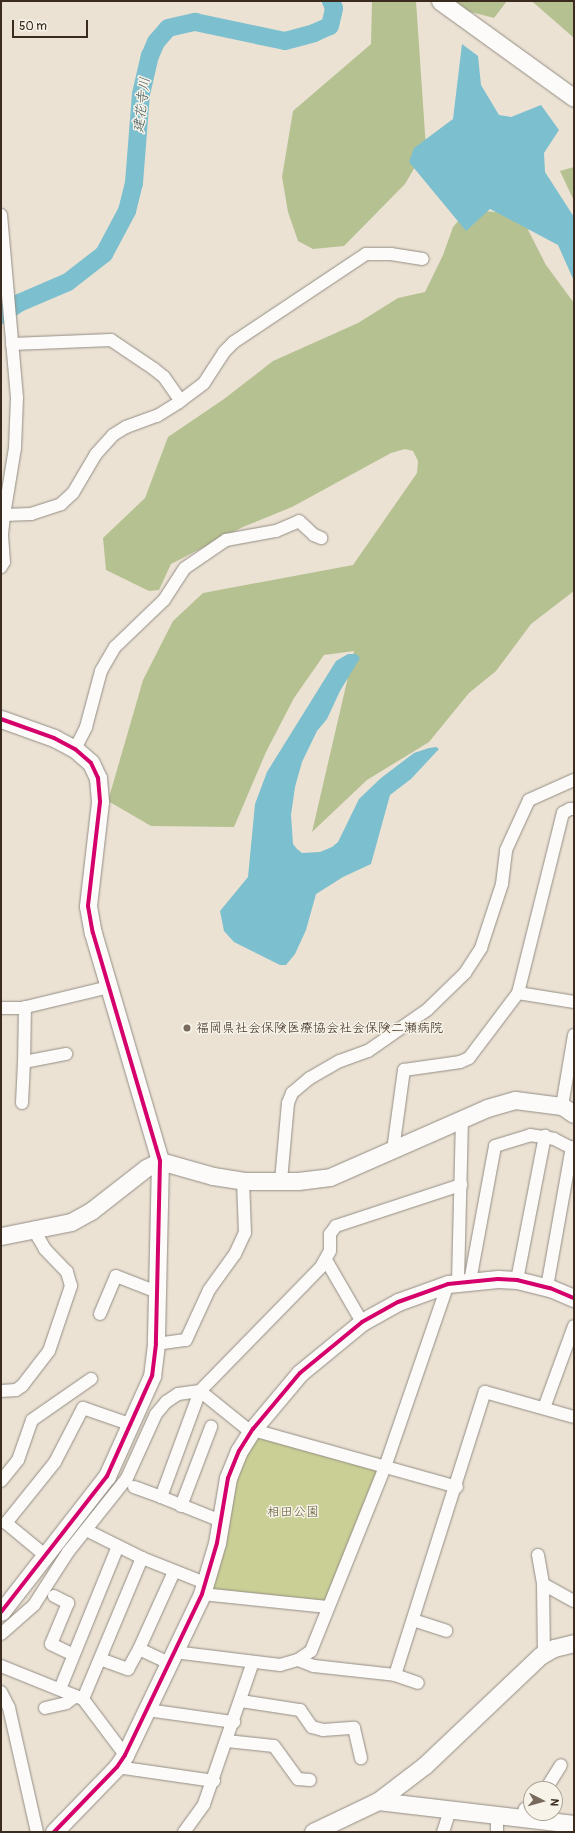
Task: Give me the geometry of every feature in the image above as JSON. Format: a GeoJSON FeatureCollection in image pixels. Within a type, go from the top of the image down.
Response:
{"type":"FeatureCollection","features":[{"type":"Feature","properties":{"kind":"street"},"geometry":{"type":"LineString","coordinates":[[440,1],[574,98]]}},
{"type":"Feature","properties":{"kind":"street"},"geometry":{"type":"LineString","coordinates":[[1,215],[8,297],[6,330],[12,344],[17,398],[15,448],[4,515],[2,535],[4,562],[1,567]]}},
{"type":"Feature","properties":{"kind":"street"},"geometry":{"type":"LineString","coordinates":[[4,515],[30,514],[61,504],[73,493],[96,454],[113,435],[126,427],[157,416],[181,401],[204,383],[224,352],[234,342],[366,254],[391,254],[423,259]]}},
{"type":"Feature","properties":{"kind":"street"},"geometry":{"type":"LineString","coordinates":[[12,344],[111,340],[154,368],[164,377],[181,401]]}},
{"type":"Feature","properties":{"kind":"street"},"geometry":{"type":"LineString","coordinates":[[75,748],[86,727],[101,671],[115,647],[164,600],[186,568],[226,540],[276,531],[299,520],[314,535],[321,538]]}},
{"type":"Feature","properties":{"kind":"street"},"geometry":{"type":"LineString","coordinates":[[1,719],[54,738],[75,748],[91,763],[100,789],[88,906],[93,933],[160,1161],[156,1344],[152,1376],[132,1425],[100,1488],[1,1612]]}},
{"type":"Feature","properties":{"kind":"street"},"geometry":{"type":"LineString","coordinates":[[282,1181],[288,1103],[292,1093],[310,1078],[340,1061],[368,1051],[426,1010],[465,973],[481,948],[502,884],[506,850],[529,800],[574,780]]}},
{"type":"Feature","properties":{"kind":"street"},"geometry":{"type":"LineString","coordinates":[[393,1150],[404,1070],[460,1062],[468,1058],[518,993],[563,814],[570,809],[574,809]]}},
{"type":"Feature","properties":{"kind":"street"},"geometry":{"type":"LineString","coordinates":[[1,1008],[25,1007],[109,987]]}},
{"type":"Feature","properties":{"kind":"street"},"geometry":{"type":"LineString","coordinates":[[518,993],[574,1002]]}},
{"type":"Feature","properties":{"kind":"street"},"geometry":{"type":"LineString","coordinates":[[22,1103],[25,1007]]}},
{"type":"Feature","properties":{"kind":"street"},"geometry":{"type":"LineString","coordinates":[[1,1236],[35,1227],[71,1222],[90,1211],[146,1168],[160,1161],[214,1176],[243,1181],[282,1181],[330,1177],[487,1108],[515,1100],[568,1110],[574,1035]]}},
{"type":"Feature","properties":{"kind":"street"},"geometry":{"type":"LineString","coordinates":[[24,1062],[66,1054]]}},
{"type":"Feature","properties":{"kind":"street"},"geometry":{"type":"LineString","coordinates":[[459,1282],[462,1120]]}},
{"type":"Feature","properties":{"kind":"street"},"geometry":{"type":"LineString","coordinates":[[139,1649],[172,1657],[280,1665],[298,1660],[315,1646],[327,1607],[459,1282],[495,1146],[530,1135],[545,1136],[573,1148],[548,1287]]}},
{"type":"Feature","properties":{"kind":"street"},"geometry":{"type":"LineString","coordinates":[[517,1280],[545,1136]]}},
{"type":"Feature","properties":{"kind":"street"},"geometry":{"type":"LineString","coordinates":[[156,1344],[186,1340],[209,1290],[235,1254],[245,1233],[243,1181]]}},
{"type":"Feature","properties":{"kind":"street"},"geometry":{"type":"LineString","coordinates":[[162,1497],[200,1391],[326,1260],[330,1251],[330,1234],[336,1226],[461,1185]]}},
{"type":"Feature","properties":{"kind":"street"},"geometry":{"type":"LineString","coordinates":[[1,1391],[16,1390],[22,1386],[49,1351],[71,1286],[67,1272],[45,1249],[38,1237],[35,1227]]}},
{"type":"Feature","properties":{"kind":"street"},"geometry":{"type":"LineString","coordinates":[[326,1260],[362,1322]]}},
{"type":"Feature","properties":{"kind":"street"},"geometry":{"type":"LineString","coordinates":[[100,1314],[116,1276],[157,1292]]}},
{"type":"Feature","properties":{"kind":"street"},"geometry":{"type":"LineString","coordinates":[[54,1832],[121,1761],[147,1710],[203,1589],[221,1521],[228,1478],[239,1451],[253,1429],[300,1373],[362,1322],[398,1302],[459,1282],[517,1280],[548,1287],[574,1298]]}},
{"type":"Feature","properties":{"kind":"street"},"geometry":{"type":"LineString","coordinates":[[544,1408],[574,1326]]}},
{"type":"Feature","properties":{"kind":"street"},"geometry":{"type":"LineString","coordinates":[[1,1481],[18,1460],[32,1420],[91,1378]]}},
{"type":"Feature","properties":{"kind":"street"},"geometry":{"type":"LineString","coordinates":[[1,1634],[34,1605],[68,1552],[127,1478],[156,1414],[166,1402],[178,1394],[200,1391],[246,1428],[457,1487]]}},
{"type":"Feature","properties":{"kind":"street"},"geometry":{"type":"LineString","coordinates":[[396,1675],[457,1487],[485,1392],[574,1417]]}},
{"type":"Feature","properties":{"kind":"street"},"geometry":{"type":"LineString","coordinates":[[46,1556],[6,1523],[55,1462],[83,1408],[132,1425]]}},
{"type":"Feature","properties":{"kind":"street"},"geometry":{"type":"LineString","coordinates":[[181,1506],[212,1427]]}},
{"type":"Feature","properties":{"kind":"street"},"geometry":{"type":"LineString","coordinates":[[134,1487],[221,1521]]}},
{"type":"Feature","properties":{"kind":"street"},"geometry":{"type":"LineString","coordinates":[[86,1530],[174,1572],[203,1589],[327,1607]]}},
{"type":"Feature","properties":{"kind":"street"},"geometry":{"type":"LineString","coordinates":[[60,1690],[118,1546]]}},
{"type":"Feature","properties":{"kind":"street"},"geometry":{"type":"LineString","coordinates":[[538,1555],[543,1584],[544,1654]]}},
{"type":"Feature","properties":{"kind":"street"},"geometry":{"type":"LineString","coordinates":[[45,1708],[66,1703],[80,1697],[100,1659],[142,1558]]}},
{"type":"Feature","properties":{"kind":"street"},"geometry":{"type":"LineString","coordinates":[[100,1659],[128,1670],[174,1572]]}},
{"type":"Feature","properties":{"kind":"street"},"geometry":{"type":"LineString","coordinates":[[543,1584],[574,1601]]}},
{"type":"Feature","properties":{"kind":"street"},"geometry":{"type":"LineString","coordinates":[[54,1596],[68,1603],[51,1644],[74,1655]]}},
{"type":"Feature","properties":{"kind":"street"},"geometry":{"type":"LineString","coordinates":[[414,1620],[446,1631]]}},
{"type":"Feature","properties":{"kind":"street"},"geometry":{"type":"LineString","coordinates":[[313,1832],[378,1801],[424,1766],[544,1654],[574,1643]]}},
{"type":"Feature","properties":{"kind":"street"},"geometry":{"type":"LineString","coordinates":[[298,1660],[314,1666],[396,1675],[418,1683]]}},
{"type":"Feature","properties":{"kind":"street"},"geometry":{"type":"LineString","coordinates":[[184,1832],[204,1804],[214,1781],[253,1662]]}},
{"type":"Feature","properties":{"kind":"street"},"geometry":{"type":"LineString","coordinates":[[1,1666],[80,1697],[121,1761],[214,1781]]}},
{"type":"Feature","properties":{"kind":"street"},"geometry":{"type":"LineString","coordinates":[[1,1692],[9,1708],[37,1832]]}},
{"type":"Feature","properties":{"kind":"street"},"geometry":{"type":"LineString","coordinates":[[241,1700],[300,1710],[312,1727],[324,1730],[354,1728],[361,1758]]}},
{"type":"Feature","properties":{"kind":"street"},"geometry":{"type":"LineString","coordinates":[[147,1710],[234,1722]]}},
{"type":"Feature","properties":{"kind":"street"},"geometry":{"type":"LineString","coordinates":[[227,1741],[274,1746],[298,1779],[310,1780]]}},
{"type":"Feature","properties":{"kind":"street"},"geometry":{"type":"LineString","coordinates":[[551,1781],[562,1765]]}},
{"type":"Feature","properties":{"kind":"street"},"geometry":{"type":"LineString","coordinates":[[378,1801],[450,1810],[497,1824],[523,1812]]}},
{"type":"Feature","properties":{"kind":"street"},"geometry":{"type":"LineString","coordinates":[[443,1832],[450,1810]]}},
{"type":"Feature","properties":{"kind":"street"},"geometry":{"type":"LineString","coordinates":[[563,1821],[574,1824]]}},
{"type":"Feature","properties":{"kind":"green space"},"geometry":{"type":"Polygon","coordinates":[[[372,1],[416,1],[426,148],[405,184],[344,246],[313,249],[298,241],[288,212],[282,177],[293,111],[371,44],[372,1]]]}},
{"type":"Feature","properties":{"kind":"green space"},"geometry":{"type":"Polygon","coordinates":[[[429,1],[507,1],[494,18],[429,1]]]}},
{"type":"Feature","properties":{"kind":"green space"},"geometry":{"type":"Polygon","coordinates":[[[531,1],[574,1],[574,38],[534,3],[531,1]]]}},
{"type":"Feature","properties":{"kind":"green space"},"geometry":{"type":"Polygon","coordinates":[[[574,167],[574,201],[560,171],[574,167]]]}},
{"type":"Feature","properties":{"kind":"green space"},"geometry":{"type":"Polygon","coordinates":[[[484,211],[520,214],[546,265],[574,303],[574,591],[531,624],[496,671],[469,693],[429,742],[367,780],[312,832],[354,651],[324,655],[294,698],[266,752],[234,827],[151,826],[108,801],[143,680],[173,621],[203,593],[353,565],[417,473],[418,461],[413,451],[405,449],[391,453],[292,507],[243,527],[171,564],[159,590],[149,591],[106,570],[103,538],[145,498],[168,437],[224,399],[273,361],[358,323],[398,298],[425,292],[443,255],[453,227],[460,219],[484,211]]]}},
{"type":"Feature","properties":{"kind":"green space","name":"相田公園"},"geometry":{"type":"Polygon","coordinates":[[[267,1436],[376,1468],[379,1473],[325,1601],[211,1589],[235,1475],[252,1438],[267,1436]]]}},
{"type":"Feature","properties":{"kind":"water"},"geometry":{"type":"Polygon","coordinates":[[[462,44],[478,56],[481,85],[499,115],[511,117],[541,105],[559,130],[544,153],[545,172],[574,217],[574,281],[558,245],[490,209],[466,231],[409,162],[414,148],[453,119],[462,44]]]}},
{"type":"Feature","properties":{"kind":"water"},"geometry":{"type":"Polygon","coordinates":[[[348,654],[356,654],[360,658],[340,691],[327,719],[317,731],[302,762],[295,787],[291,815],[293,844],[297,849],[302,853],[320,852],[332,847],[338,842],[359,799],[381,778],[414,753],[429,748],[436,747],[439,749],[411,779],[390,795],[371,864],[343,877],[316,894],[306,930],[295,954],[286,965],[280,965],[234,942],[224,931],[220,911],[248,877],[255,804],[267,772],[336,661],[348,654]]]}},
{"type":"Feature","properties":{"kind":"waterway","name":"建花寺川"},"geometry":{"type":"LineString","coordinates":[[1,315],[19,303],[68,282],[104,254],[127,211],[134,183],[141,94],[150,56],[156,42],[168,28],[195,22],[285,41],[314,33],[330,26],[334,8],[331,1]]}},
{"type":"Feature","properties":{"kind":"cycle path"},"geometry":{"type":"LineString","coordinates":[[1,719],[54,738],[75,749],[91,763],[98,778],[100,802],[88,906],[93,933],[160,1161],[156,1344],[152,1376],[107,1476],[1,1612]]}},
{"type":"Feature","properties":{"kind":"cycle path"},"geometry":{"type":"LineString","coordinates":[[54,1832],[117,1767],[125,1755],[202,1594],[217,1543],[228,1478],[239,1451],[253,1429],[300,1373],[362,1322],[398,1302],[448,1284],[498,1279],[517,1280],[550,1288],[574,1298]]}},
{"type":"Feature","properties":{"kind":"place","name":"福岡県社会保険医療協会社会保険二瀬病院"},"geometry":{"type":"Point","coordinates":[187,1028]}}]}
